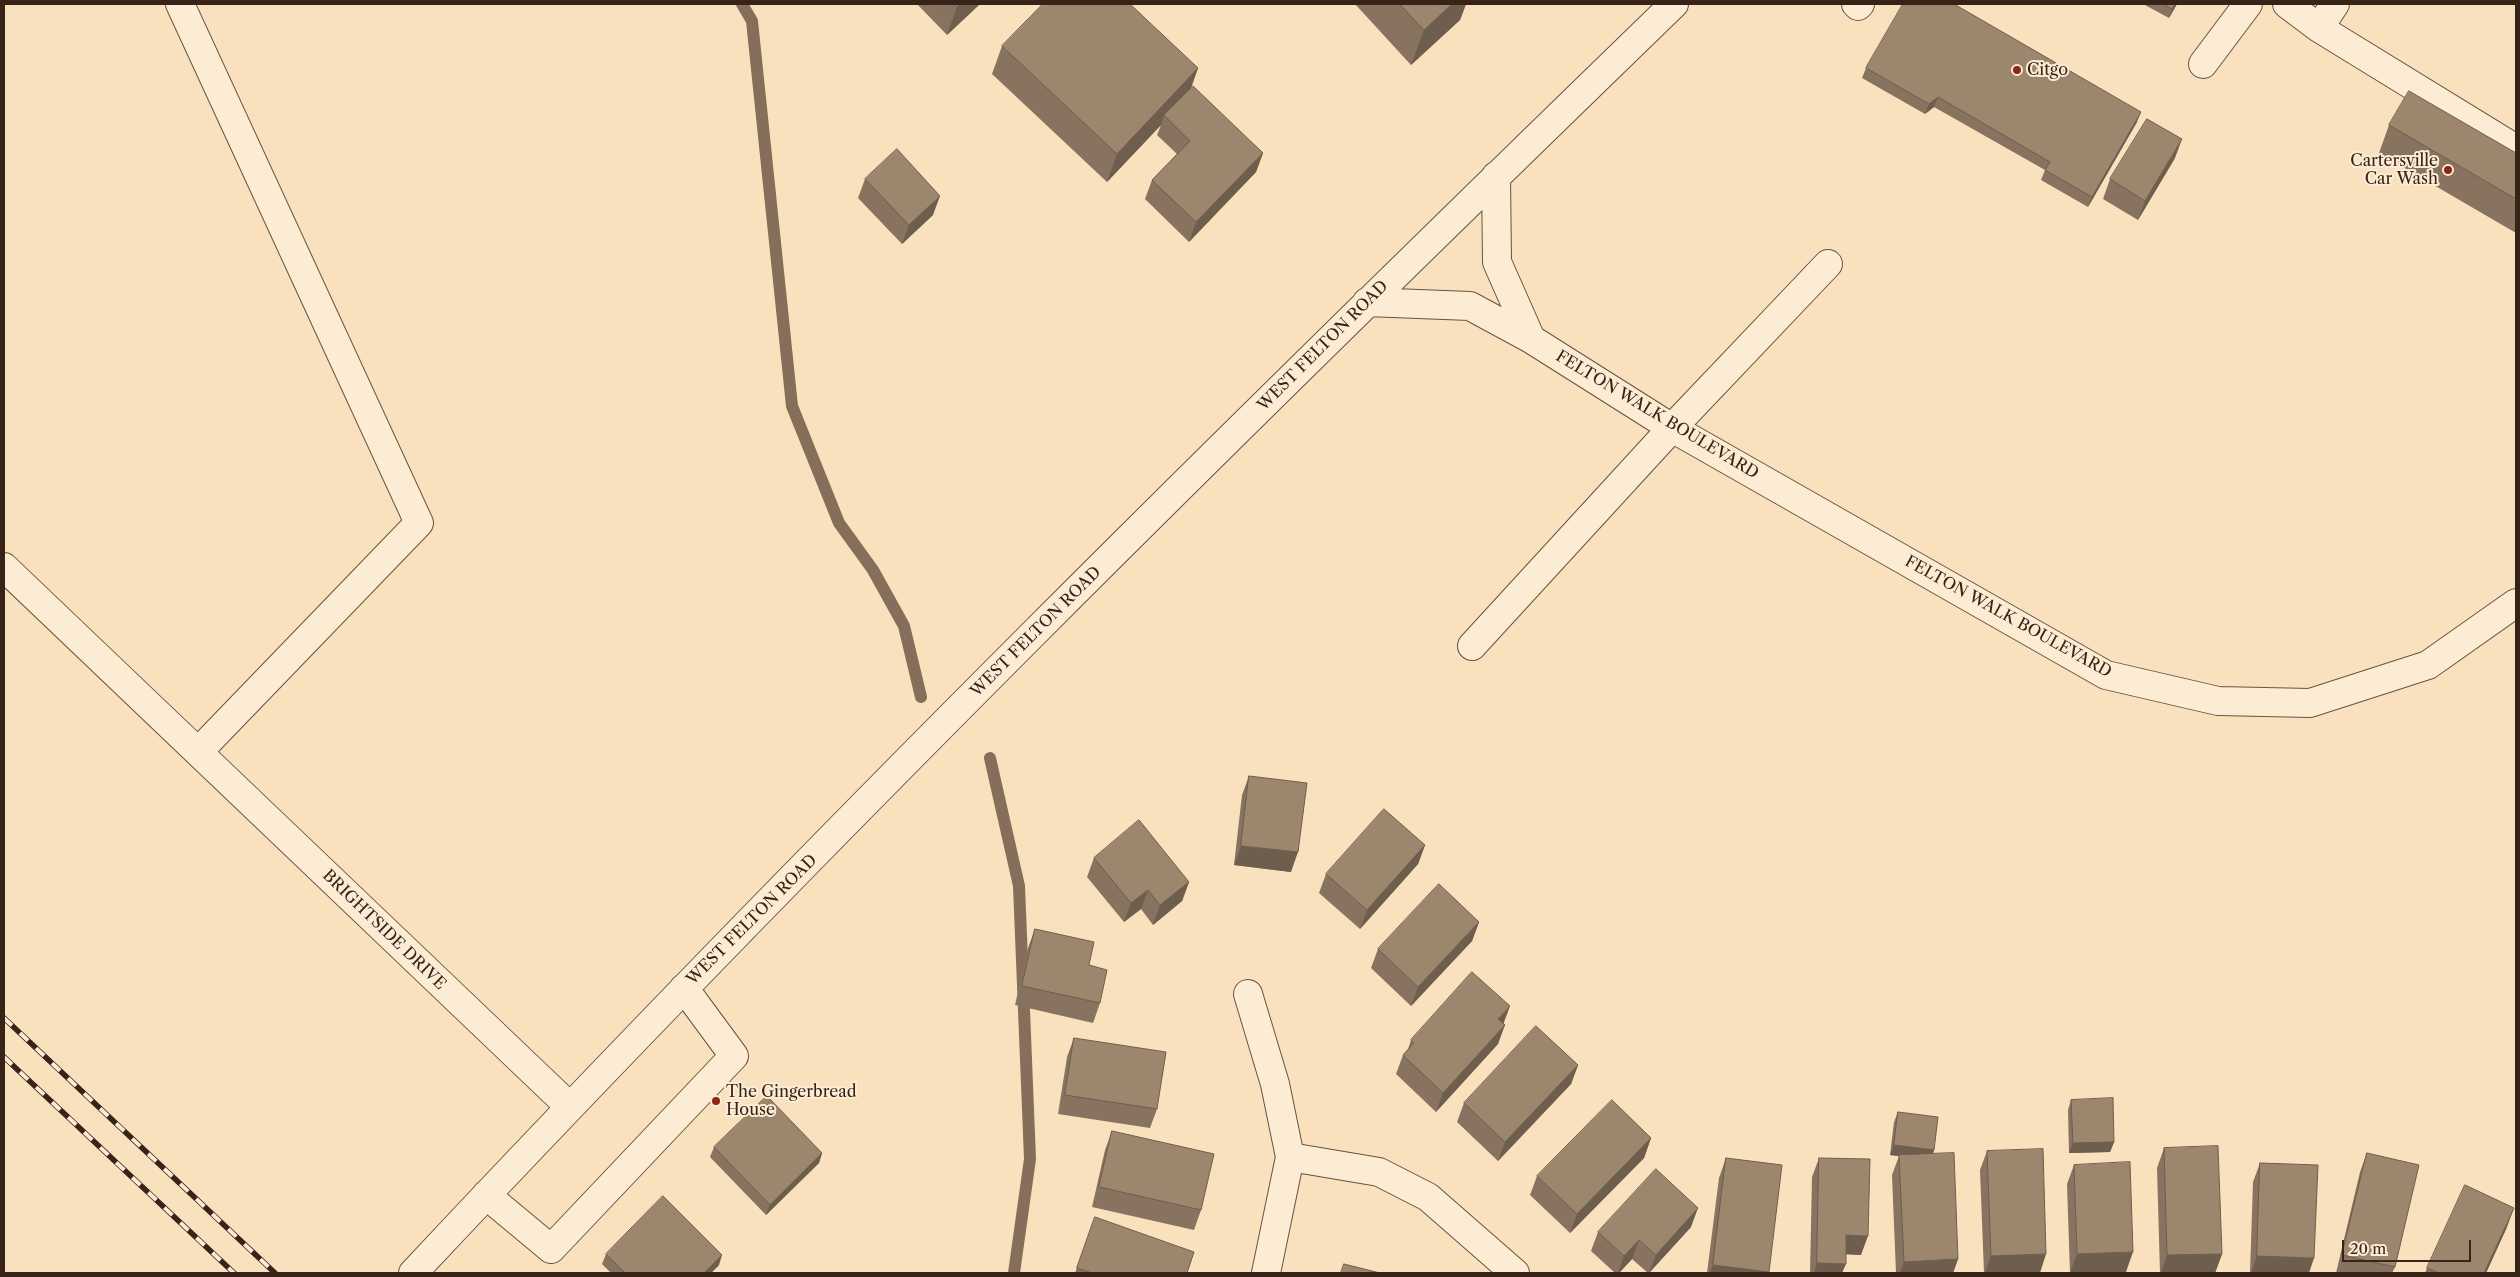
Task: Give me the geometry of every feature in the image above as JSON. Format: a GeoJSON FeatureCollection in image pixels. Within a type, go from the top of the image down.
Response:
{"type":"FeatureCollection","features":[{"type":"Feature","properties":{"kind":"street"},"geometry":{"type":"LineString","coordinates":[[180,4],[419,523],[198,752]]}},
{"type":"Feature","properties":{"kind":"street","name":"WEST FELTON ROAD"},"geometry":{"type":"LineString","coordinates":[[413,1273],[684,988],[1161,506],[1367,302],[1674,4]]}},
{"type":"Feature","properties":{"kind":"street"},"geometry":{"type":"LineString","coordinates":[[1856,4],[1858,6],[1860,4]]}},
{"type":"Feature","properties":{"kind":"street"},"geometry":{"type":"LineString","coordinates":[[2203,64],[2248,4]]}},
{"type":"Feature","properties":{"kind":"street"},"geometry":{"type":"LineString","coordinates":[[2287,4],[2319,28],[2516,149]]}},
{"type":"Feature","properties":{"kind":"street"},"geometry":{"type":"LineString","coordinates":[[2319,28],[2335,4]]}},
{"type":"Feature","properties":{"kind":"street"},"geometry":{"type":"LineString","coordinates":[[1496,176],[1497,262],[1531,338]]}},
{"type":"Feature","properties":{"kind":"street"},"geometry":{"type":"LineString","coordinates":[[1472,646],[1672,428],[1828,264]]}},
{"type":"Feature","properties":{"kind":"street","name":"FELTON WALK BOULEVARD"},"geometry":{"type":"LineString","coordinates":[[1367,302],[1470,306],[1531,338],[1672,428],[2106,675],[2218,701],[2310,703],[2428,665],[2516,603]]}},
{"type":"Feature","properties":{"kind":"street","name":"BRIGHTSIDE DRIVE"},"geometry":{"type":"LineString","coordinates":[[4,567],[570,1107]]}},
{"type":"Feature","properties":{"kind":"street"},"geometry":{"type":"LineString","coordinates":[[486,1195],[551,1249],[734,1056],[684,988]]}},
{"type":"Feature","properties":{"kind":"street"},"geometry":{"type":"LineString","coordinates":[[1248,994],[1275,1084],[1290,1157],[1266,1273]]}},
{"type":"Feature","properties":{"kind":"street"},"geometry":{"type":"LineString","coordinates":[[1290,1157],[1379,1172],[1428,1197],[1515,1273]]}},
{"type":"Feature","properties":{"kind":"building"},"geometry":{"type":"Polygon","coordinates":[[[1043,4],[1130,4],[1198,68],[1117,154],[1002,46],[1043,4]]]}},
{"type":"Feature","properties":{"kind":"building"},"geometry":{"type":"Polygon","coordinates":[[[1400,4],[1452,4],[1424,30],[1400,4]]]}},
{"type":"Feature","properties":{"kind":"building"},"geometry":{"type":"Polygon","coordinates":[[[1903,4],[1954,4],[2141,112],[2092,197],[2045,170],[2050,162],[1938,97],[1929,104],[1866,68],[1903,4]]]}},
{"type":"Feature","properties":{"kind":"building"},"geometry":{"type":"Polygon","coordinates":[[[2164,4],[2175,4],[2172,9],[2164,4]]]}},
{"type":"Feature","properties":{"kind":"building"},"geometry":{"type":"Polygon","coordinates":[[[1193,86],[1263,153],[1196,222],[1152,180],[1190,141],[1164,115],[1193,86]]]}},
{"type":"Feature","properties":{"kind":"building"},"geometry":{"type":"Polygon","coordinates":[[[2409,91],[2516,153],[2516,199],[2389,125],[2409,91]]]}},
{"type":"Feature","properties":{"kind":"building"},"geometry":{"type":"Polygon","coordinates":[[[2147,119],[2182,139],[2145,201],[2110,179],[2147,119]]]}},
{"type":"Feature","properties":{"kind":"building"},"geometry":{"type":"Polygon","coordinates":[[[897,149],[940,196],[909,225],[865,179],[897,149]]]}},
{"type":"Feature","properties":{"kind":"building"},"geometry":{"type":"Polygon","coordinates":[[[1249,776],[1307,783],[1298,852],[1241,846],[1249,776]]]}},
{"type":"Feature","properties":{"kind":"building"},"geometry":{"type":"Polygon","coordinates":[[[1384,809],[1425,845],[1367,910],[1326,874],[1384,809]]]}},
{"type":"Feature","properties":{"kind":"building"},"geometry":{"type":"Polygon","coordinates":[[[1139,820],[1189,882],[1160,905],[1148,890],[1131,903],[1094,858],[1139,820]]]}},
{"type":"Feature","properties":{"kind":"building"},"geometry":{"type":"Polygon","coordinates":[[[1439,884],[1479,922],[1418,987],[1378,949],[1439,884]]]}},
{"type":"Feature","properties":{"kind":"building"},"geometry":{"type":"Polygon","coordinates":[[[1035,929],[1094,942],[1089,965],[1107,970],[1100,1003],[1022,986],[1035,929]]]}},
{"type":"Feature","properties":{"kind":"building"},"geometry":{"type":"Polygon","coordinates":[[[1472,972],[1510,1006],[1498,1019],[1505,1025],[1443,1093],[1403,1055],[1414,1043],[1411,1040],[1472,972]]]}},
{"type":"Feature","properties":{"kind":"building"},"geometry":{"type":"Polygon","coordinates":[[[1536,1026],[1578,1065],[1505,1142],[1464,1103],[1536,1026]]]}},
{"type":"Feature","properties":{"kind":"building"},"geometry":{"type":"Polygon","coordinates":[[[1074,1038],[1166,1052],[1157,1109],[1065,1095],[1074,1038]]]}},
{"type":"Feature","properties":{"kind":"building"},"geometry":{"type":"Polygon","coordinates":[[[767,1096],[822,1153],[770,1205],[714,1147],[767,1096]]]}},
{"type":"Feature","properties":{"kind":"building"},"geometry":{"type":"Polygon","coordinates":[[[2113,1098],[2114,1142],[2073,1143],[2071,1100],[2113,1098]]]}},
{"type":"Feature","properties":{"kind":"building"},"geometry":{"type":"Polygon","coordinates":[[[1612,1100],[1651,1138],[1577,1214],[1537,1176],[1612,1100]]]}},
{"type":"Feature","properties":{"kind":"building"},"geometry":{"type":"Polygon","coordinates":[[[1898,1112],[1938,1117],[1934,1150],[1894,1145],[1898,1112]]]}},
{"type":"Feature","properties":{"kind":"building"},"geometry":{"type":"Polygon","coordinates":[[[1112,1131],[1214,1154],[1201,1210],[1099,1187],[1112,1131]]]}},
{"type":"Feature","properties":{"kind":"building"},"geometry":{"type":"Polygon","coordinates":[[[2218,1146],[2222,1254],[2167,1255],[2164,1148],[2218,1146]]]}},
{"type":"Feature","properties":{"kind":"building"},"geometry":{"type":"Polygon","coordinates":[[[2043,1149],[2046,1254],[1991,1256],[1987,1151],[2043,1149]]]}},
{"type":"Feature","properties":{"kind":"building"},"geometry":{"type":"Polygon","coordinates":[[[1954,1153],[1958,1259],[1904,1262],[1899,1155],[1954,1153]]]}},
{"type":"Feature","properties":{"kind":"building"},"geometry":{"type":"Polygon","coordinates":[[[2367,1153],[2419,1165],[2395,1267],[2342,1255],[2367,1153]]]}},
{"type":"Feature","properties":{"kind":"building"},"geometry":{"type":"Polygon","coordinates":[[[1726,1158],[1782,1165],[1769,1272],[1713,1265],[1726,1158]]]}},
{"type":"Feature","properties":{"kind":"building"},"geometry":{"type":"Polygon","coordinates":[[[1819,1158],[1870,1159],[1868,1236],[1846,1235],[1846,1264],[1817,1263],[1819,1158]]]}},
{"type":"Feature","properties":{"kind":"building"},"geometry":{"type":"Polygon","coordinates":[[[2130,1162],[2133,1252],[2077,1254],[2074,1165],[2130,1162]]]}},
{"type":"Feature","properties":{"kind":"building"},"geometry":{"type":"Polygon","coordinates":[[[2260,1163],[2318,1165],[2314,1258],[2257,1256],[2260,1163]]]}},
{"type":"Feature","properties":{"kind":"building"},"geometry":{"type":"Polygon","coordinates":[[[1656,1169],[1698,1208],[1656,1255],[1639,1240],[1624,1256],[1598,1232],[1656,1169]]]}},
{"type":"Feature","properties":{"kind":"building"},"geometry":{"type":"Polygon","coordinates":[[[2465,1185],[2514,1208],[2484,1273],[2439,1273],[2427,1268],[2465,1185]]]}},
{"type":"Feature","properties":{"kind":"building"},"geometry":{"type":"Polygon","coordinates":[[[663,1196],[722,1255],[704,1273],[625,1273],[606,1254],[663,1196]]]}},
{"type":"Feature","properties":{"kind":"building"},"geometry":{"type":"Polygon","coordinates":[[[1095,1217],[1194,1252],[1187,1273],[1092,1273],[1077,1268],[1095,1217]]]}},
{"type":"Feature","properties":{"kind":"building"},"geometry":{"type":"Polygon","coordinates":[[[1344,1264],[1380,1273],[1341,1273],[1344,1264]]]}},
{"type":"Feature","properties":{"kind":"waterway"},"geometry":{"type":"LineString","coordinates":[[742,4],[752,21],[792,406],[839,523],[873,570],[904,626],[921,697]]}},
{"type":"Feature","properties":{"kind":"waterway"},"geometry":{"type":"LineString","coordinates":[[990,758],[1019,886],[1030,1159],[1014,1273]]}},
{"type":"Feature","properties":{"kind":"railway"},"geometry":{"type":"LineString","coordinates":[[4,1018],[275,1273]]}},
{"type":"Feature","properties":{"kind":"railway"},"geometry":{"type":"LineString","coordinates":[[4,1057],[234,1273]]}},
{"type":"Feature","properties":{"kind":"place","name":"Citgo"},"geometry":{"type":"Point","coordinates":[2017,70]}},
{"type":"Feature","properties":{"kind":"place","name":"Cartersville Car Wash"},"geometry":{"type":"Point","coordinates":[2448,170]}},
{"type":"Feature","properties":{"kind":"place","name":"The Gingerbread House"},"geometry":{"type":"Point","coordinates":[716,1101]}}]}
